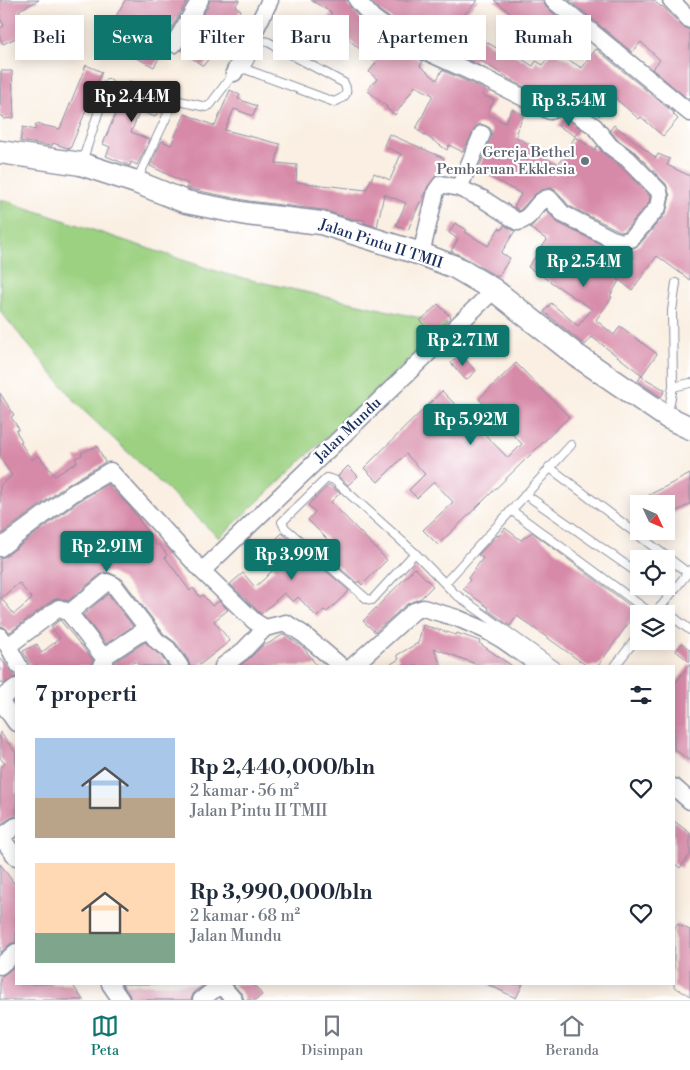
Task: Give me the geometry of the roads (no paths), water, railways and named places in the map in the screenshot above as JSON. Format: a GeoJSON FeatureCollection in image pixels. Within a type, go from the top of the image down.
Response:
{"type":"FeatureCollection","features":[{"type":"Feature","properties":{"kind":"street"},"geometry":{"type":"LineString","coordinates":[[174,44],[200,0]]}},
{"type":"Feature","properties":{"kind":"street"},"geometry":{"type":"LineString","coordinates":[[239,71],[270,0]]}},
{"type":"Feature","properties":{"kind":"street"},"geometry":{"type":"LineString","coordinates":[[357,0],[373,18],[407,43],[480,76],[550,111],[559,107],[570,109],[594,126],[610,146],[628,159],[659,191],[658,206],[631,239],[622,242],[563,214],[549,198],[542,201],[528,218],[518,222],[483,199],[443,183],[437,188],[421,254]]}},
{"type":"Feature","properties":{"kind":"street"},"geometry":{"type":"LineString","coordinates":[[553,0],[690,113]]}},
{"type":"Feature","properties":{"kind":"street"},"geometry":{"type":"LineString","coordinates":[[671,0],[690,20]]}},
{"type":"Feature","properties":{"kind":"street"},"geometry":{"type":"LineString","coordinates":[[459,188],[482,134]]}},
{"type":"Feature","properties":{"kind":"street","name":"Jalan Pintu II TMII"},"geometry":{"type":"LineString","coordinates":[[0,152],[81,164],[136,182],[186,202],[247,214],[321,223],[421,254],[455,268],[494,290],[576,356],[667,418],[690,428]]}},
{"type":"Feature","properties":{"kind":"street","name":"Jalan Mundu"},"geometry":{"type":"LineString","coordinates":[[202,571],[494,290]]}},
{"type":"Feature","properties":{"kind":"street"},"geometry":{"type":"LineString","coordinates":[[0,548],[73,493],[110,471],[202,571],[254,621],[265,628]]}},
{"type":"Feature","properties":{"kind":"street"},"geometry":{"type":"LineString","coordinates":[[69,613],[104,583],[112,582],[157,641],[168,649],[179,665]]}},
{"type":"Feature","properties":{"kind":"street"},"geometry":{"type":"LineString","coordinates":[[18,665],[4,641],[59,608],[69,613],[103,662],[137,635],[149,630]]}},
{"type":"Feature","properties":{"kind":"street"},"geometry":{"type":"LineString","coordinates":[[354,665],[414,611],[423,608],[457,618],[485,630],[539,665]]}},
{"type":"Feature","properties":{"kind":"street"},"geometry":{"type":"LineString","coordinates":[[224,665],[243,651],[265,628],[281,623],[290,625],[340,665]]}},
{"type":"Feature","properties":{"kind":"street"},"geometry":{"type":"LineString","coordinates":[[15,688],[0,700],[15,722]]}},
{"type":"Feature","properties":{"kind":"street"},"geometry":{"type":"LineString","coordinates":[[675,788],[690,801]]}},
{"type":"Feature","properties":{"kind":"street"},"geometry":{"type":"LineString","coordinates":[[15,827],[1,836],[15,856]]}},
{"type":"Feature","properties":{"kind":"street"},"geometry":{"type":"LineString","coordinates":[[0,966],[15,953]]}},
{"type":"Feature","properties":{"kind":"street"},"geometry":{"type":"LineString","coordinates":[[111,985],[121,1000]]}},
{"type":"Feature","properties":{"kind":"street"},"geometry":{"type":"LineString","coordinates":[[201,1000],[219,985]]}},
{"type":"Feature","properties":{"kind":"street"},"geometry":{"type":"LineString","coordinates":[[221,985],[234,1000]]}},
{"type":"Feature","properties":{"kind":"lane"},"geometry":{"type":"LineString","coordinates":[[136,182],[174,101],[206,107],[210,105],[239,71],[260,42],[268,42],[344,83],[347,93],[343,99],[334,102],[239,71]]}},
{"type":"Feature","properties":{"kind":"lane"},"geometry":{"type":"LineString","coordinates":[[81,164],[108,83]]}},
{"type":"Feature","properties":{"kind":"lane"},"geometry":{"type":"LineString","coordinates":[[667,418],[673,387],[672,311],[676,284]]}},
{"type":"Feature","properties":{"kind":"lane"},"geometry":{"type":"LineString","coordinates":[[673,387],[690,383]]}},
{"type":"Feature","properties":{"kind":"lane"},"geometry":{"type":"LineString","coordinates":[[445,583],[571,445]]}},
{"type":"Feature","properties":{"kind":"lane"},"geometry":{"type":"LineString","coordinates":[[549,468],[689,572],[675,588]]}},
{"type":"Feature","properties":{"kind":"lane"},"geometry":{"type":"LineString","coordinates":[[415,553],[372,600],[367,599],[285,528],[282,522],[328,478],[334,480],[415,553],[454,593],[555,665]]}},
{"type":"Feature","properties":{"kind":"lane"},"geometry":{"type":"LineString","coordinates":[[525,494],[630,568]]}},
{"type":"Feature","properties":{"kind":"lane"},"geometry":{"type":"LineString","coordinates":[[511,510],[641,605]]}},
{"type":"Feature","properties":{"kind":"lane"},"geometry":{"type":"LineString","coordinates":[[662,605],[669,595]]}},
{"type":"Feature","properties":{"kind":"lane"},"geometry":{"type":"LineString","coordinates":[[675,618],[690,630]]}},
{"type":"Feature","properties":{"kind":"lane"},"geometry":{"type":"LineString","coordinates":[[616,665],[630,647]]}},
{"type":"Feature","properties":{"kind":"place","name":"Gereja Bethel Pembaruan Ekklesia"},"geometry":{"type":"Point","coordinates":[585,161]}}]}
